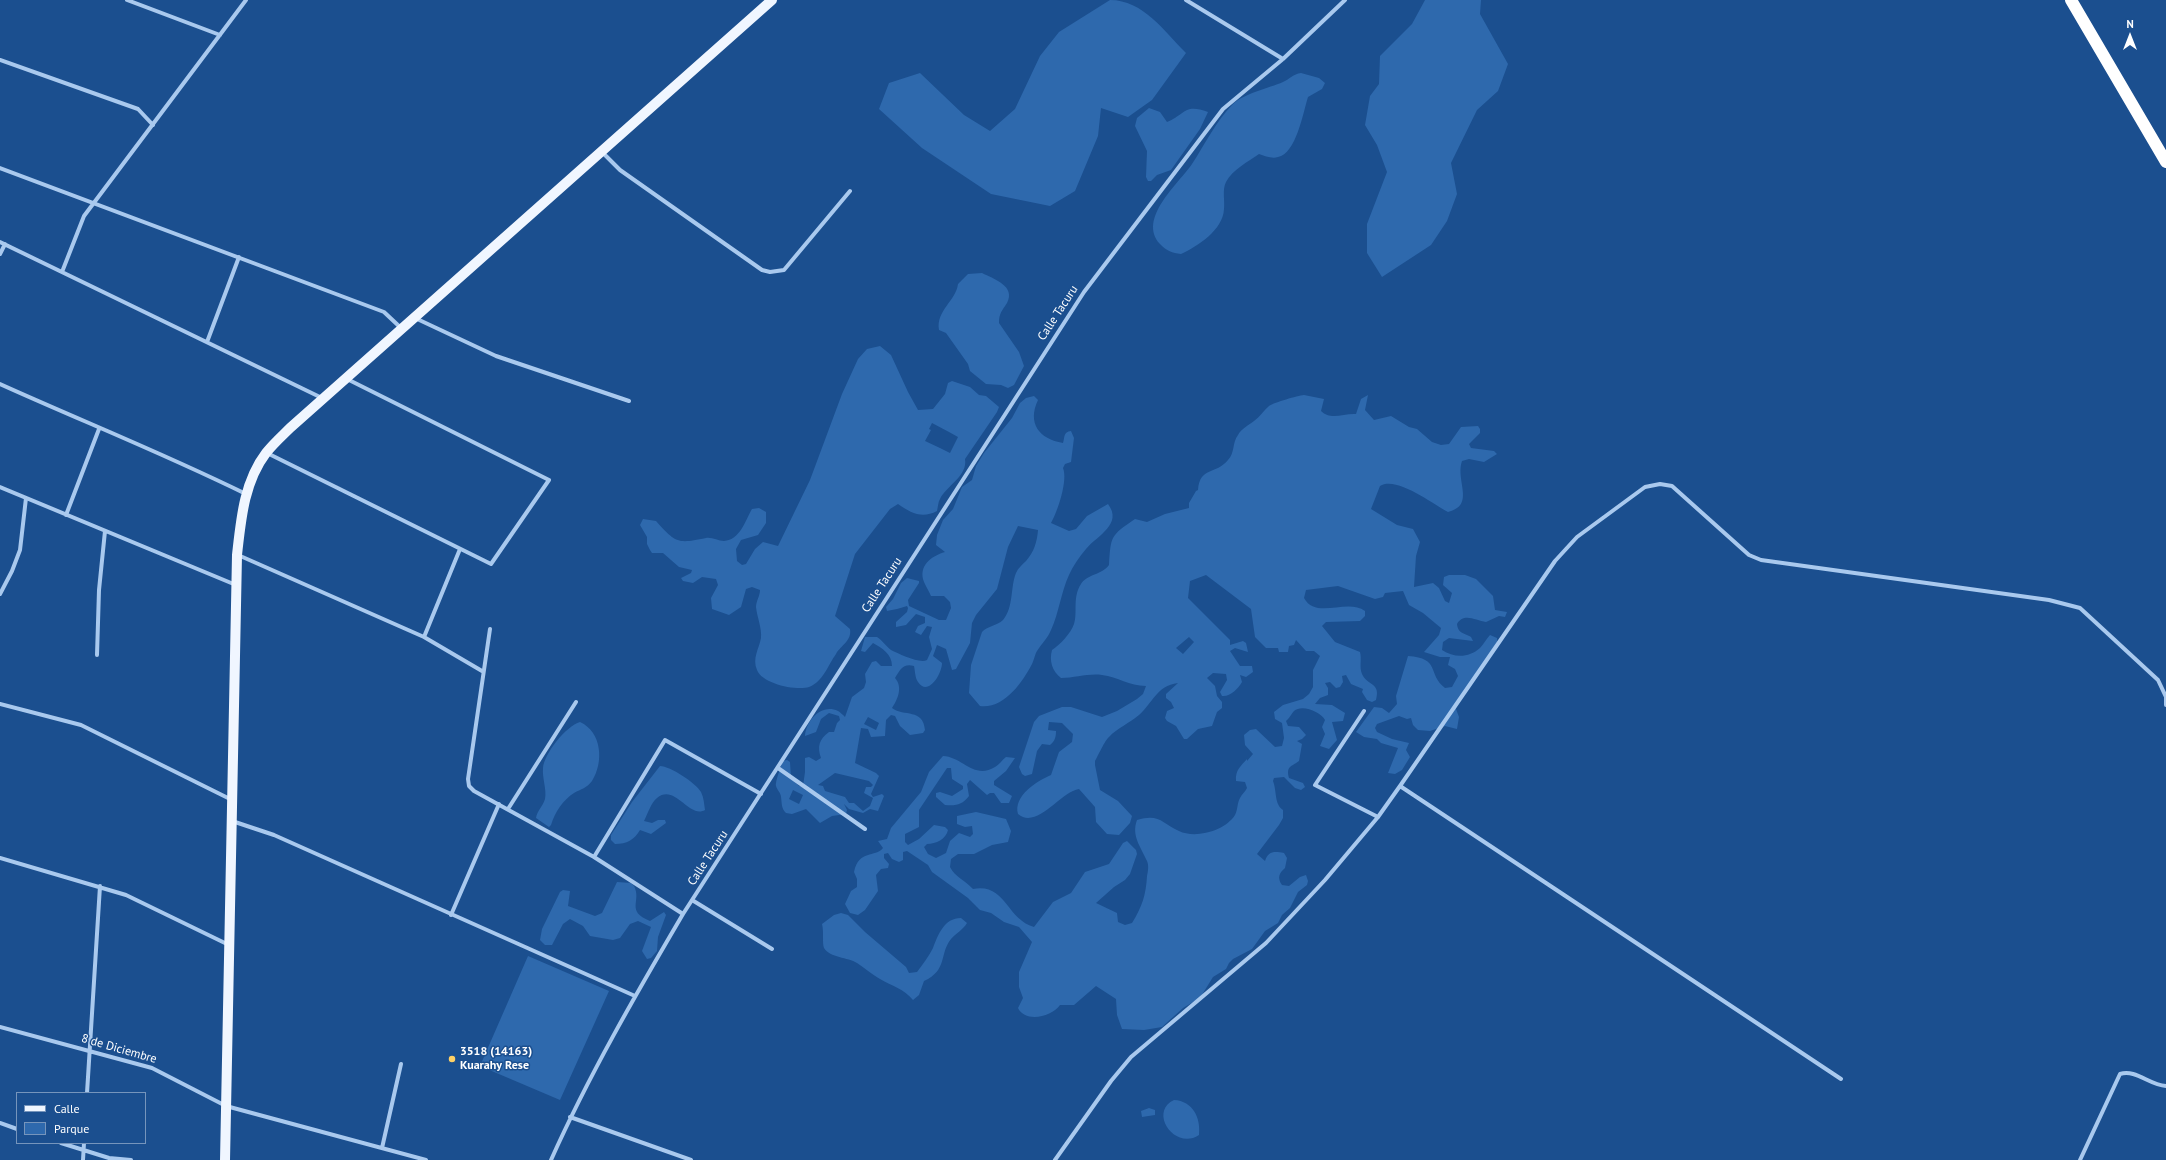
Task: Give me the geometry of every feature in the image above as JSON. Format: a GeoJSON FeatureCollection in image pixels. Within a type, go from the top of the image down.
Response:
{"type":"FeatureCollection","features":[{"type":"Feature","properties":{"kind":"highway"},"geometry":{"type":"LineString","coordinates":[[2071,0],[2166,162]]}},
{"type":"Feature","properties":{"kind":"main road"},"geometry":{"type":"LineString","coordinates":[[225,1160],[237,555],[246,494],[252,477],[266,453],[290,428],[601,150],[772,0]]}},
{"type":"Feature","properties":{"kind":"street"},"geometry":{"type":"LineString","coordinates":[[127,0],[134,1],[220,35]]}},
{"type":"Feature","properties":{"kind":"street"},"geometry":{"type":"LineString","coordinates":[[62,272],[84,216],[246,0]]}},
{"type":"Feature","properties":{"kind":"street"},"geometry":{"type":"LineString","coordinates":[[1186,0],[1283,59]]}},
{"type":"Feature","properties":{"kind":"street","name":"Calle Tacuru"},"geometry":{"type":"LineString","coordinates":[[551,1160],[570,1117],[635,996],[683,914],[1084,292],[1223,109],[1283,59],[1345,0]]}},
{"type":"Feature","properties":{"kind":"street"},"geometry":{"type":"LineString","coordinates":[[0,60],[138,109],[153,125]]}},
{"type":"Feature","properties":{"kind":"street"},"geometry":{"type":"LineString","coordinates":[[601,150],[620,170],[762,270],[770,272],[784,270],[850,191]]}},
{"type":"Feature","properties":{"kind":"street"},"geometry":{"type":"LineString","coordinates":[[0,168],[95,202],[384,312],[401,328]]}},
{"type":"Feature","properties":{"kind":"street"},"geometry":{"type":"LineString","coordinates":[[0,254],[2,243],[322,399]]}},
{"type":"Feature","properties":{"kind":"street"},"geometry":{"type":"LineString","coordinates":[[207,342],[239,257]]}},
{"type":"Feature","properties":{"kind":"street"},"geometry":{"type":"LineString","coordinates":[[413,317],[496,356],[629,401]]}},
{"type":"Feature","properties":{"kind":"street"},"geometry":{"type":"LineString","coordinates":[[266,453],[491,564],[550,480],[345,378]]}},
{"type":"Feature","properties":{"kind":"street"},"geometry":{"type":"LineString","coordinates":[[0,384],[99,429],[202,472],[246,494]]}},
{"type":"Feature","properties":{"kind":"street"},"geometry":{"type":"LineString","coordinates":[[66,515],[99,429]]}},
{"type":"Feature","properties":{"kind":"street"},"geometry":{"type":"LineString","coordinates":[[1055,1160],[1110,1081],[1131,1057],[1266,943],[1325,880],[1378,817],[1555,561],[1577,537],[1645,487],[1660,484],[1672,486],[1749,555],[1761,560],[2049,600],[2080,608],[2158,680],[2166,697],[2166,705]]}},
{"type":"Feature","properties":{"kind":"street"},"geometry":{"type":"LineString","coordinates":[[0,487],[237,585]]}},
{"type":"Feature","properties":{"kind":"street"},"geometry":{"type":"LineString","coordinates":[[0,594],[12,571],[20,550],[26,498]]}},
{"type":"Feature","properties":{"kind":"street"},"geometry":{"type":"LineString","coordinates":[[97,656],[99,590],[105,531]]}},
{"type":"Feature","properties":{"kind":"street"},"geometry":{"type":"LineString","coordinates":[[424,637],[460,549]]}},
{"type":"Feature","properties":{"kind":"street"},"geometry":{"type":"LineString","coordinates":[[237,555],[424,637],[482,671]]}},
{"type":"Feature","properties":{"kind":"street"},"geometry":{"type":"LineString","coordinates":[[490,629],[482,671],[468,779],[469,786],[474,791],[594,857],[683,914]]}},
{"type":"Feature","properties":{"kind":"street"},"geometry":{"type":"LineString","coordinates":[[508,809],[576,702]]}},
{"type":"Feature","properties":{"kind":"street"},"geometry":{"type":"LineString","coordinates":[[0,704],[81,725],[233,800]]}},
{"type":"Feature","properties":{"kind":"street"},"geometry":{"type":"LineString","coordinates":[[1364,711],[1314,785],[1378,817]]}},
{"type":"Feature","properties":{"kind":"street"},"geometry":{"type":"LineString","coordinates":[[594,857],[665,740],[761,794]]}},
{"type":"Feature","properties":{"kind":"street"},"geometry":{"type":"LineString","coordinates":[[778,768],[865,829]]}},
{"type":"Feature","properties":{"kind":"street"},"geometry":{"type":"LineString","coordinates":[[1400,786],[1842,1079]]}},
{"type":"Feature","properties":{"kind":"street"},"geometry":{"type":"LineString","coordinates":[[451,915],[499,804]]}},
{"type":"Feature","properties":{"kind":"street"},"geometry":{"type":"LineString","coordinates":[[232,821],[274,835],[635,996]]}},
{"type":"Feature","properties":{"kind":"street"},"geometry":{"type":"LineString","coordinates":[[0,858],[100,886],[126,895],[230,945]]}},
{"type":"Feature","properties":{"kind":"street"},"geometry":{"type":"LineString","coordinates":[[87,1092],[100,886]]}},
{"type":"Feature","properties":{"kind":"street"},"geometry":{"type":"LineString","coordinates":[[692,900],[772,949]]}},
{"type":"Feature","properties":{"kind":"street","name":"8 de Diciembre"},"geometry":{"type":"LineString","coordinates":[[0,1027],[152,1068],[226,1106],[426,1160]]}},
{"type":"Feature","properties":{"kind":"street"},"geometry":{"type":"LineString","coordinates":[[382,1148],[401,1064]]}},
{"type":"Feature","properties":{"kind":"street"},"geometry":{"type":"LineString","coordinates":[[2080,1160],[2120,1074],[2126,1072],[2141,1076],[2155,1085],[2166,1086]]}},
{"type":"Feature","properties":{"kind":"street"},"geometry":{"type":"LineString","coordinates":[[570,1117],[691,1160]]}},
{"type":"Feature","properties":{"kind":"street"},"geometry":{"type":"LineString","coordinates":[[0,1123],[16,1129]]}},
{"type":"Feature","properties":{"kind":"street"},"geometry":{"type":"LineString","coordinates":[[64,1144],[109,1158],[131,1160]]}},
{"type":"Feature","properties":{"kind":"street"},"geometry":{"type":"LineString","coordinates":[[83,1160],[84,1144]]}},
{"type":"Feature","properties":{"kind":"green space"},"geometry":{"type":"Polygon","coordinates":[[[1110,0],[1122,1],[1143,11],[1152,18],[1186,53],[1152,100],[1128,117],[1101,108],[1098,136],[1075,191],[1050,206],[991,194],[922,148],[879,109],[889,83],[920,73],[964,115],[990,131],[1015,109],[1040,56],[1059,32],[1110,0]]]}},
{"type":"Feature","properties":{"kind":"green space"},"geometry":{"type":"Polygon","coordinates":[[[1425,0],[1481,0],[1480,14],[1508,64],[1498,91],[1477,110],[1451,163],[1457,194],[1447,221],[1431,245],[1382,277],[1367,253],[1367,224],[1387,172],[1377,145],[1365,125],[1370,96],[1379,84],[1380,56],[1412,24],[1425,0]]]}},
{"type":"Feature","properties":{"kind":"green space"},"geometry":{"type":"Polygon","coordinates":[[[1301,73],[1319,78],[1325,83],[1322,89],[1308,97],[1298,132],[1290,149],[1276,158],[1259,154],[1232,174],[1225,185],[1223,217],[1214,230],[1202,242],[1181,254],[1172,252],[1160,244],[1154,234],[1153,224],[1156,213],[1162,202],[1192,164],[1221,118],[1237,100],[1283,82],[1296,74],[1301,73]]]}},
{"type":"Feature","properties":{"kind":"green space"},"geometry":{"type":"Polygon","coordinates":[[[1149,108],[1160,112],[1167,122],[1189,109],[1208,112],[1200,129],[1171,170],[1157,175],[1151,181],[1148,181],[1146,177],[1147,151],[1135,126],[1137,118],[1149,108]]]}},
{"type":"Feature","properties":{"kind":"green space"},"geometry":{"type":"Polygon","coordinates":[[[982,273],[998,281],[1009,292],[1007,303],[1000,314],[999,323],[1019,352],[1024,366],[1014,385],[1008,388],[1001,385],[986,384],[970,371],[968,364],[946,333],[939,330],[940,317],[954,296],[958,284],[968,274],[982,273]]]}},
{"type":"Feature","properties":{"kind":"green space"},"geometry":{"type":"Polygon","coordinates":[[[880,346],[891,355],[918,410],[933,409],[945,394],[948,383],[952,381],[970,387],[979,395],[986,396],[999,407],[965,459],[965,465],[960,476],[940,499],[937,511],[926,515],[921,515],[907,510],[898,504],[890,509],[855,554],[835,616],[850,629],[849,637],[846,643],[838,651],[822,677],[814,685],[804,688],[789,687],[772,683],[760,675],[755,661],[761,638],[761,630],[756,607],[760,590],[752,587],[746,589],[741,607],[729,615],[712,609],[711,598],[718,585],[716,579],[702,577],[693,583],[683,581],[681,578],[691,573],[692,570],[679,567],[663,553],[652,553],[647,544],[647,537],[640,525],[643,519],[656,521],[673,538],[683,541],[708,538],[724,541],[730,540],[738,534],[752,509],[759,508],[766,512],[766,523],[758,535],[741,540],[736,549],[737,561],[742,565],[746,564],[755,549],[763,542],[778,546],[810,480],[842,394],[858,359],[867,349],[880,346]],[[932,423],[929,429],[931,430],[925,441],[950,453],[958,437],[932,423]]]}},
{"type":"Feature","properties":{"kind":"green space"},"geometry":{"type":"Polygon","coordinates":[[[1304,395],[1324,399],[1321,411],[1329,416],[1338,416],[1356,414],[1361,399],[1368,395],[1365,410],[1374,420],[1391,416],[1409,427],[1417,429],[1432,442],[1441,445],[1449,444],[1461,427],[1478,426],[1480,433],[1469,444],[1471,448],[1494,451],[1497,454],[1484,462],[1469,459],[1462,461],[1461,476],[1463,498],[1461,504],[1456,509],[1448,512],[1414,492],[1396,485],[1387,484],[1380,486],[1371,509],[1397,525],[1413,529],[1420,542],[1416,556],[1414,587],[1433,583],[1439,588],[1445,601],[1449,603],[1452,593],[1443,585],[1444,577],[1449,575],[1465,575],[1476,579],[1493,596],[1495,610],[1507,612],[1505,617],[1499,616],[1486,622],[1463,618],[1457,624],[1459,630],[1471,637],[1473,641],[1449,638],[1443,642],[1442,650],[1456,656],[1461,656],[1471,654],[1476,651],[1490,635],[1497,638],[1497,642],[1457,704],[1456,709],[1459,717],[1457,729],[1445,726],[1430,731],[1418,730],[1413,725],[1411,718],[1407,719],[1399,716],[1377,724],[1375,728],[1377,732],[1392,739],[1409,743],[1406,750],[1410,757],[1402,770],[1395,774],[1388,773],[1398,748],[1381,743],[1377,739],[1364,737],[1356,732],[1374,707],[1382,708],[1389,713],[1397,704],[1396,696],[1408,656],[1418,657],[1425,660],[1429,663],[1436,677],[1445,688],[1452,687],[1458,676],[1455,669],[1448,665],[1450,657],[1440,657],[1424,652],[1439,635],[1441,628],[1423,613],[1409,605],[1403,591],[1385,593],[1383,597],[1375,599],[1338,586],[1306,590],[1304,598],[1309,604],[1316,607],[1350,607],[1365,611],[1365,616],[1360,621],[1326,622],[1322,626],[1335,642],[1360,652],[1362,674],[1364,678],[1377,690],[1376,700],[1372,702],[1367,700],[1362,692],[1363,689],[1351,684],[1346,675],[1342,676],[1343,682],[1340,687],[1336,688],[1330,682],[1325,683],[1328,688],[1328,695],[1320,698],[1315,704],[1332,705],[1345,713],[1343,721],[1332,722],[1337,740],[1329,749],[1320,746],[1325,734],[1322,727],[1325,720],[1320,714],[1302,708],[1297,709],[1286,721],[1288,726],[1299,727],[1306,735],[1297,741],[1302,744],[1299,761],[1290,767],[1288,771],[1289,778],[1303,783],[1305,787],[1301,790],[1295,788],[1284,777],[1274,778],[1273,781],[1277,801],[1283,810],[1283,818],[1257,854],[1265,861],[1268,855],[1272,852],[1284,853],[1287,858],[1285,868],[1279,876],[1282,885],[1289,886],[1300,877],[1306,875],[1308,881],[1307,885],[1298,892],[1290,908],[1282,915],[1278,923],[1265,931],[1252,949],[1233,959],[1226,969],[1213,977],[1200,998],[1183,1008],[1162,1027],[1144,1030],[1122,1029],[1117,1015],[1116,999],[1096,986],[1074,1005],[1060,1005],[1051,1013],[1039,1017],[1026,1016],[1021,1013],[1018,1008],[1023,998],[1019,987],[1019,972],[1032,942],[1019,927],[1004,922],[991,913],[980,910],[968,898],[932,872],[928,865],[907,851],[903,852],[903,860],[899,862],[892,859],[888,853],[884,854],[884,858],[889,864],[888,868],[881,869],[876,875],[878,891],[865,910],[858,915],[850,913],[845,904],[851,891],[857,887],[857,879],[854,872],[856,865],[863,857],[876,853],[883,848],[878,841],[887,839],[891,828],[921,792],[929,772],[943,756],[950,757],[969,767],[981,771],[995,767],[1006,757],[1015,758],[1006,771],[994,781],[994,785],[1012,796],[1009,803],[1001,803],[994,793],[987,795],[970,780],[967,784],[969,796],[964,801],[958,804],[945,805],[936,797],[936,793],[940,792],[952,796],[963,789],[963,786],[952,779],[951,768],[947,768],[919,810],[919,827],[905,834],[905,842],[908,845],[919,839],[934,825],[945,827],[948,830],[943,838],[937,842],[927,844],[924,847],[928,854],[936,858],[946,853],[950,841],[959,833],[970,837],[973,834],[972,826],[965,827],[957,824],[957,816],[976,812],[1006,819],[1011,831],[1008,842],[992,845],[974,854],[958,854],[951,859],[950,867],[973,889],[993,891],[1017,917],[1034,927],[1053,902],[1071,893],[1085,872],[1109,864],[1123,843],[1127,841],[1136,850],[1137,854],[1130,874],[1125,880],[1114,887],[1096,903],[1117,913],[1118,922],[1125,925],[1132,923],[1143,901],[1148,868],[1147,861],[1136,836],[1135,826],[1137,820],[1144,818],[1155,818],[1179,831],[1193,834],[1209,832],[1230,821],[1235,815],[1238,802],[1247,788],[1245,782],[1236,781],[1237,771],[1253,754],[1245,745],[1244,735],[1250,730],[1256,729],[1275,747],[1282,746],[1284,738],[1282,723],[1275,719],[1274,712],[1283,705],[1303,699],[1309,694],[1313,687],[1313,670],[1320,656],[1314,651],[1306,651],[1296,640],[1294,645],[1289,646],[1288,652],[1279,652],[1278,648],[1266,648],[1255,637],[1251,609],[1206,575],[1190,581],[1188,598],[1230,640],[1230,645],[1243,641],[1246,643],[1248,652],[1235,648],[1230,651],[1240,666],[1252,666],[1253,672],[1246,677],[1240,675],[1242,682],[1240,685],[1234,692],[1225,696],[1222,696],[1220,692],[1227,680],[1226,674],[1213,673],[1207,678],[1215,686],[1217,696],[1222,702],[1222,708],[1217,712],[1212,726],[1198,729],[1187,739],[1184,739],[1176,726],[1167,721],[1165,718],[1167,711],[1174,708],[1171,702],[1166,698],[1166,694],[1178,683],[1160,691],[1139,715],[1107,739],[1095,761],[1100,790],[1118,801],[1132,816],[1130,823],[1119,835],[1107,834],[1096,822],[1095,807],[1079,789],[1064,796],[1041,814],[1025,818],[1018,814],[1017,807],[1023,795],[1033,785],[1051,775],[1059,752],[1072,742],[1073,734],[1062,723],[1049,722],[1048,730],[1056,731],[1055,739],[1050,745],[1042,744],[1037,751],[1032,774],[1025,776],[1022,774],[1019,767],[1034,722],[1039,716],[1062,707],[1071,707],[1102,717],[1117,711],[1143,694],[1146,686],[1134,685],[1108,676],[1092,675],[1061,678],[1053,669],[1051,662],[1052,650],[1065,638],[1074,624],[1078,589],[1087,578],[1103,571],[1109,565],[1110,548],[1116,533],[1135,519],[1147,522],[1165,514],[1189,508],[1189,503],[1198,490],[1199,482],[1202,477],[1205,474],[1219,468],[1228,460],[1232,454],[1236,438],[1245,427],[1272,404],[1304,395]],[[1189,637],[1176,648],[1183,654],[1194,642],[1189,637]]]}},
{"type":"Feature","properties":{"kind":"green space"},"geometry":{"type":"Polygon","coordinates":[[[1034,396],[1038,400],[1034,416],[1037,429],[1042,434],[1047,438],[1063,443],[1065,434],[1071,431],[1074,438],[1071,462],[1065,464],[1063,468],[1063,488],[1057,511],[1051,523],[1069,531],[1076,529],[1087,516],[1108,504],[1112,511],[1113,518],[1107,529],[1086,549],[1072,568],[1051,630],[1036,652],[1028,671],[1011,693],[1004,699],[989,706],[980,706],[969,693],[971,665],[982,632],[1003,620],[1009,609],[1016,573],[1031,554],[1036,543],[1038,530],[1018,526],[1008,547],[997,589],[976,615],[972,623],[970,643],[956,669],[952,670],[946,649],[937,645],[933,656],[942,663],[940,673],[934,682],[926,687],[922,686],[918,682],[914,666],[910,665],[904,666],[895,678],[899,685],[899,693],[892,708],[897,711],[912,714],[921,719],[924,723],[925,730],[923,733],[910,735],[900,726],[895,716],[891,715],[886,720],[885,736],[871,737],[868,729],[861,728],[855,763],[876,773],[879,776],[871,794],[873,797],[882,794],[884,796],[878,811],[870,809],[863,813],[849,809],[844,804],[847,810],[846,814],[832,816],[820,823],[806,809],[792,814],[786,813],[782,808],[781,796],[776,786],[783,761],[787,760],[790,762],[791,778],[799,786],[803,786],[805,758],[809,757],[816,761],[821,758],[819,747],[821,740],[829,732],[834,732],[837,723],[840,720],[839,716],[829,713],[821,719],[816,732],[805,736],[811,719],[820,711],[826,709],[838,711],[845,717],[852,697],[864,688],[866,682],[865,674],[872,662],[876,661],[881,666],[892,666],[892,662],[888,655],[883,649],[873,643],[865,652],[861,651],[865,637],[877,637],[891,650],[909,658],[920,661],[927,660],[932,649],[929,637],[932,627],[927,626],[921,635],[915,632],[918,626],[925,623],[925,617],[916,614],[906,625],[896,627],[896,622],[907,612],[907,606],[887,611],[886,607],[893,599],[901,583],[907,578],[919,581],[908,600],[909,606],[939,620],[946,620],[951,608],[950,602],[944,596],[931,596],[924,582],[924,567],[927,562],[935,556],[945,552],[936,545],[937,535],[943,520],[953,509],[962,487],[972,480],[976,466],[984,453],[1012,418],[1020,403],[1026,398],[1034,396]],[[868,717],[864,724],[876,730],[879,723],[868,717]],[[835,773],[818,785],[823,786],[825,791],[845,797],[849,803],[854,803],[863,811],[870,806],[873,798],[864,793],[866,787],[871,787],[873,785],[869,781],[835,773]],[[793,790],[789,799],[799,804],[803,795],[793,790]]]}},
{"type":"Feature","properties":{"kind":"green space"},"geometry":{"type":"Polygon","coordinates":[[[580,722],[593,733],[597,740],[599,757],[596,773],[592,781],[586,787],[566,799],[557,811],[549,827],[536,818],[545,799],[543,772],[544,762],[551,748],[562,735],[568,729],[580,722]]]}},
{"type":"Feature","properties":{"kind":"green space"},"geometry":{"type":"Polygon","coordinates":[[[660,766],[676,772],[698,788],[703,796],[705,810],[693,810],[676,798],[670,795],[664,795],[657,798],[653,803],[644,821],[652,823],[658,820],[665,820],[666,823],[651,834],[640,830],[630,841],[615,844],[611,840],[611,835],[632,802],[660,766]]]}},
{"type":"Feature","properties":{"kind":"green space"},"geometry":{"type":"Polygon","coordinates":[[[617,882],[631,883],[634,886],[636,891],[636,909],[642,917],[650,921],[664,912],[666,915],[658,937],[657,951],[651,958],[647,959],[642,951],[651,927],[638,921],[630,924],[620,938],[613,940],[590,936],[583,926],[570,919],[563,924],[552,945],[545,945],[540,940],[542,929],[560,892],[563,890],[570,891],[568,906],[595,916],[602,913],[617,882]]]}},
{"type":"Feature","properties":{"kind":"green space"},"geometry":{"type":"Polygon","coordinates":[[[841,913],[848,915],[865,932],[906,967],[909,973],[917,972],[930,954],[942,928],[946,924],[955,919],[961,918],[967,923],[964,928],[951,939],[947,945],[942,962],[937,972],[932,977],[924,981],[919,995],[913,1000],[902,990],[877,977],[857,963],[830,954],[824,948],[822,924],[834,915],[841,913]]]}},
{"type":"Feature","properties":{"kind":"green space"},"geometry":{"type":"Polygon","coordinates":[[[528,956],[609,991],[560,1100],[480,1066],[528,956]]]}},
{"type":"Feature","properties":{"kind":"green space"},"geometry":{"type":"Polygon","coordinates":[[[1174,1100],[1181,1101],[1191,1107],[1199,1122],[1199,1135],[1190,1139],[1181,1138],[1168,1128],[1164,1121],[1164,1113],[1167,1106],[1174,1100]]]}},
{"type":"Feature","properties":{"kind":"green space"},"geometry":{"type":"Polygon","coordinates":[[[1149,1108],[1155,1110],[1155,1115],[1142,1117],[1141,1111],[1149,1108]]]}},
{"type":"Feature","properties":{"kind":"place","name":"3518 (14163) Kuarahy Rese"},"geometry":{"type":"Point","coordinates":[452,1059]}}]}
